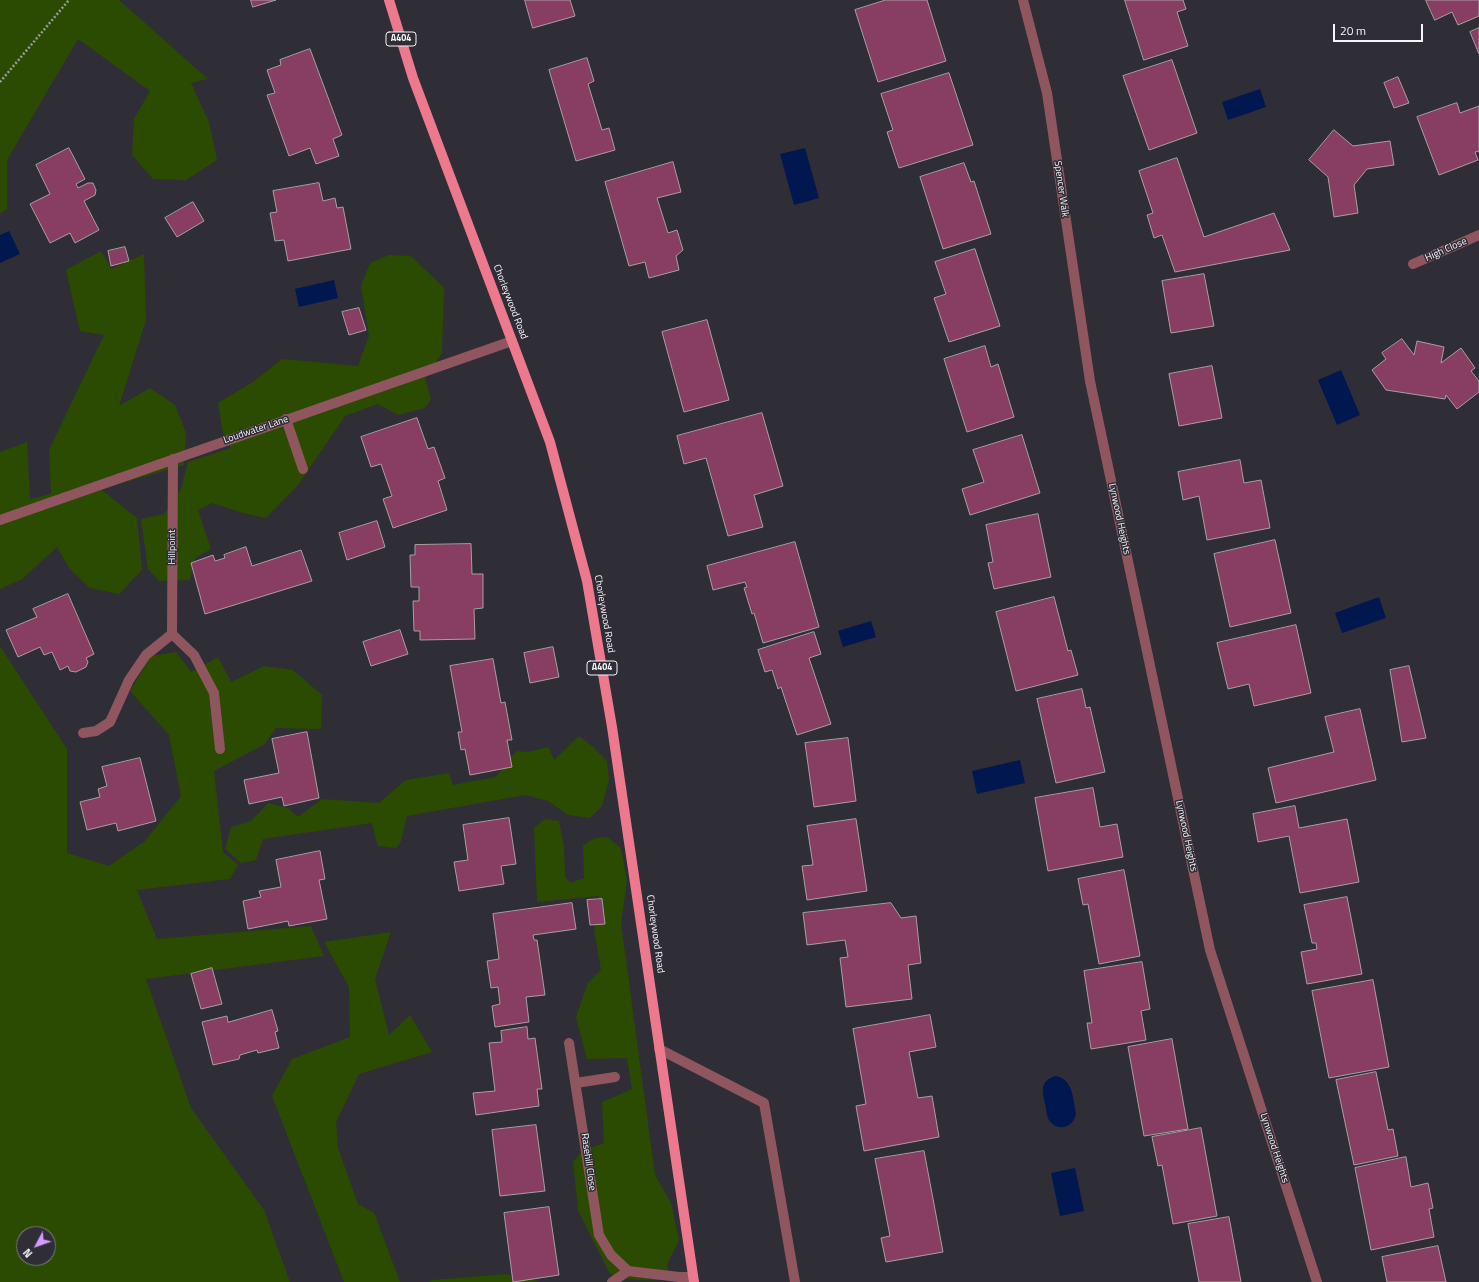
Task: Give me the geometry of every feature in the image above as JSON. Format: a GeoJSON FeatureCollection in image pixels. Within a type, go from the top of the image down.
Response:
{"type":"FeatureCollection","features":[{"type":"Feature","properties":{"kind":"main road","name":"Chorleywood Road"},"geometry":{"type":"LineString","coordinates":[[389,0],[413,78],[550,442],[587,581],[612,727],[693,1280]]}},
{"type":"Feature","properties":{"kind":"street","name":"Spencer Walk"},"geometry":{"type":"LineString","coordinates":[[1023,0],[1047,93],[1090,381]]}},
{"type":"Feature","properties":{"kind":"street","name":"High Close"},"geometry":{"type":"LineString","coordinates":[[1413,264],[1479,235]]}},
{"type":"Feature","properties":{"kind":"street","name":"Loudwater Lane"},"geometry":{"type":"LineString","coordinates":[[0,520],[512,341]]}},
{"type":"Feature","properties":{"kind":"street","name":"Lynwood Heights"},"geometry":{"type":"LineString","coordinates":[[1090,381],[1210,950],[1317,1282]]}},
{"type":"Feature","properties":{"kind":"street"},"geometry":{"type":"LineString","coordinates":[[286,419],[303,469]]}},
{"type":"Feature","properties":{"kind":"street","name":"Hillpoint"},"geometry":{"type":"LineString","coordinates":[[172,634],[174,459]]}},
{"type":"Feature","properties":{"kind":"street"},"geometry":{"type":"LineString","coordinates":[[83,733],[96,731],[110,722],[129,680],[146,655],[172,634],[194,655],[214,693],[220,748]]}},
{"type":"Feature","properties":{"kind":"street","name":"Rasehill Close"},"geometry":{"type":"LineString","coordinates":[[569,1043],[598,1236],[611,1255],[628,1271]]}},
{"type":"Feature","properties":{"kind":"street"},"geometry":{"type":"LineString","coordinates":[[659,1049],[764,1103],[795,1282]]}},
{"type":"Feature","properties":{"kind":"street"},"geometry":{"type":"LineString","coordinates":[[576,1083],[615,1076]]}},
{"type":"Feature","properties":{"kind":"street"},"geometry":{"type":"LineString","coordinates":[[612,1282],[628,1271],[693,1280]]}},
{"type":"Feature","properties":{"kind":"path"},"geometry":{"type":"LineString","coordinates":[[0,82],[69,0]]}},
{"type":"Feature","properties":{"kind":"green space"},"geometry":{"type":"Polygon","coordinates":[[[0,0],[119,0],[208,79],[191,83],[209,122],[217,160],[186,180],[153,179],[132,155],[134,119],[150,91],[78,39],[7,160],[7,209],[0,214],[0,0]]]}},
{"type":"Feature","properties":{"kind":"green space"},"geometry":{"type":"Polygon","coordinates":[[[101,251],[112,269],[144,254],[146,320],[119,406],[150,388],[175,405],[186,433],[184,465],[0,519],[0,452],[27,442],[30,499],[51,494],[49,450],[104,335],[80,331],[66,270],[101,251]]]}},
{"type":"Feature","properties":{"kind":"green space"},"geometry":{"type":"Polygon","coordinates":[[[389,255],[411,256],[444,288],[442,353],[425,379],[431,399],[425,408],[398,415],[378,404],[345,416],[298,485],[266,518],[243,513],[212,503],[198,510],[211,549],[195,558],[190,580],[159,581],[148,569],[141,519],[164,514],[181,489],[188,462],[231,448],[223,434],[218,403],[253,382],[282,359],[358,366],[369,336],[361,285],[370,263],[389,255]]]}},
{"type":"Feature","properties":{"kind":"green space"},"geometry":{"type":"Polygon","coordinates":[[[102,490],[137,518],[142,570],[119,594],[90,588],[70,569],[57,547],[22,579],[0,589],[0,524],[102,490]]]}},
{"type":"Feature","properties":{"kind":"green space"},"geometry":{"type":"Polygon","coordinates":[[[0,646],[67,749],[67,853],[109,866],[145,841],[181,796],[169,735],[130,691],[151,656],[176,652],[191,672],[218,657],[231,682],[264,666],[293,670],[322,695],[321,729],[276,728],[265,744],[214,771],[223,852],[238,865],[230,879],[137,890],[157,939],[311,926],[324,956],[146,979],[191,1108],[264,1210],[290,1282],[0,1282],[0,646]]]}},
{"type":"Feature","properties":{"kind":"green space"},"geometry":{"type":"Polygon","coordinates":[[[579,736],[607,761],[609,780],[602,806],[590,818],[568,815],[548,801],[525,795],[407,816],[401,841],[396,848],[378,846],[372,823],[263,839],[256,860],[241,863],[225,849],[231,827],[251,821],[268,803],[288,808],[298,817],[322,799],[379,803],[406,780],[449,773],[453,785],[496,777],[516,751],[528,752],[548,747],[554,760],[579,736]]]}},
{"type":"Feature","properties":{"kind":"green space"},"geometry":{"type":"Polygon","coordinates":[[[545,819],[559,821],[564,847],[565,876],[570,883],[584,878],[583,845],[596,838],[607,837],[621,848],[627,881],[621,923],[655,1175],[671,1203],[679,1240],[667,1264],[669,1279],[639,1280],[610,1274],[578,1210],[573,1162],[582,1151],[604,1143],[602,1102],[632,1089],[627,1058],[587,1059],[576,1017],[588,983],[601,970],[594,930],[599,896],[537,902],[534,828],[545,819]]]}},
{"type":"Feature","properties":{"kind":"green space"},"geometry":{"type":"Polygon","coordinates":[[[391,932],[375,979],[389,1035],[410,1015],[432,1052],[359,1074],[336,1122],[338,1148],[358,1204],[374,1213],[400,1282],[344,1282],[272,1096],[292,1059],[350,1037],[349,987],[324,942],[391,932]]]}},
{"type":"Feature","properties":{"kind":"green space"},"geometry":{"type":"Polygon","coordinates":[[[506,1274],[541,1282],[428,1282],[433,1280],[506,1274]]]}},
{"type":"Feature","properties":{"kind":"shaded area"},"geometry":{"type":"Polygon","coordinates":[[[1260,89],[1266,107],[1228,120],[1222,102],[1260,89]]]}},
{"type":"Feature","properties":{"kind":"shaded area"},"geometry":{"type":"Polygon","coordinates":[[[805,148],[819,198],[794,205],[780,154],[805,148]]]}},
{"type":"Feature","properties":{"kind":"shaded area"},"geometry":{"type":"Polygon","coordinates":[[[9,231],[20,254],[0,263],[0,235],[9,231]]]}},
{"type":"Feature","properties":{"kind":"shaded area"},"geometry":{"type":"Polygon","coordinates":[[[334,280],[338,298],[299,307],[295,289],[334,280]]]}},
{"type":"Feature","properties":{"kind":"shaded area"},"geometry":{"type":"Polygon","coordinates":[[[1341,370],[1360,415],[1337,425],[1318,380],[1341,370]]]}},
{"type":"Feature","properties":{"kind":"shaded area"},"geometry":{"type":"Polygon","coordinates":[[[1379,597],[1386,618],[1342,633],[1335,613],[1379,597]]]}},
{"type":"Feature","properties":{"kind":"shaded area"},"geometry":{"type":"Polygon","coordinates":[[[871,621],[876,637],[843,647],[838,631],[871,621]]]}},
{"type":"Feature","properties":{"kind":"shaded area"},"geometry":{"type":"Polygon","coordinates":[[[1020,760],[1025,783],[977,794],[972,771],[1020,760]]]}},
{"type":"Feature","properties":{"kind":"shaded area"},"geometry":{"type":"Polygon","coordinates":[[[1055,1076],[1061,1078],[1069,1085],[1074,1102],[1076,1113],[1075,1118],[1065,1127],[1052,1124],[1047,1114],[1043,1089],[1046,1081],[1055,1076]]]}},
{"type":"Feature","properties":{"kind":"shaded area"},"geometry":{"type":"Polygon","coordinates":[[[1075,1168],[1084,1211],[1060,1216],[1051,1173],[1075,1168]]]}},
{"type":"Feature","properties":{"kind":"building"},"geometry":{"type":"Polygon","coordinates":[[[251,0],[276,0],[253,7],[251,0]]]}},
{"type":"Feature","properties":{"kind":"building"},"geometry":{"type":"Polygon","coordinates":[[[525,0],[570,0],[575,16],[533,28],[525,0]]]}},
{"type":"Feature","properties":{"kind":"building"},"geometry":{"type":"Polygon","coordinates":[[[886,0],[927,0],[946,61],[878,82],[855,10],[886,0]]]}},
{"type":"Feature","properties":{"kind":"building"},"geometry":{"type":"Polygon","coordinates":[[[1125,0],[1183,0],[1186,9],[1177,12],[1188,46],[1144,60],[1125,0]]]}},
{"type":"Feature","properties":{"kind":"building"},"geometry":{"type":"Polygon","coordinates":[[[1426,0],[1479,0],[1479,16],[1458,25],[1452,12],[1435,20],[1426,0]]]}},
{"type":"Feature","properties":{"kind":"building"},"geometry":{"type":"Polygon","coordinates":[[[1479,28],[1479,54],[1470,32],[1479,28]]]}},
{"type":"Feature","properties":{"kind":"building"},"geometry":{"type":"Polygon","coordinates":[[[310,49],[342,135],[333,139],[339,156],[316,164],[310,148],[289,156],[267,95],[275,93],[267,70],[281,65],[280,60],[310,49]]]}},
{"type":"Feature","properties":{"kind":"building"},"geometry":{"type":"Polygon","coordinates":[[[587,58],[594,81],[588,84],[602,130],[609,128],[615,150],[576,161],[549,70],[587,58]]]}},
{"type":"Feature","properties":{"kind":"building"},"geometry":{"type":"Polygon","coordinates":[[[1172,60],[1197,133],[1149,150],[1123,76],[1172,60]]]}},
{"type":"Feature","properties":{"kind":"building"},"geometry":{"type":"Polygon","coordinates":[[[949,73],[973,145],[899,168],[887,132],[893,130],[881,94],[949,73]]]}},
{"type":"Feature","properties":{"kind":"building"},"geometry":{"type":"Polygon","coordinates":[[[1398,77],[1409,103],[1394,108],[1384,83],[1398,77]]]}},
{"type":"Feature","properties":{"kind":"building"},"geometry":{"type":"Polygon","coordinates":[[[1457,103],[1460,113],[1479,106],[1479,151],[1475,152],[1478,160],[1439,175],[1417,117],[1457,103]]]}},
{"type":"Feature","properties":{"kind":"building"},"geometry":{"type":"Polygon","coordinates":[[[1334,130],[1353,146],[1390,141],[1394,165],[1367,169],[1354,185],[1358,213],[1334,217],[1328,177],[1309,160],[1334,130]]]}},
{"type":"Feature","properties":{"kind":"building"},"geometry":{"type":"Polygon","coordinates":[[[69,148],[85,179],[76,184],[78,188],[88,183],[93,183],[96,190],[95,195],[84,201],[99,230],[75,243],[70,233],[50,243],[30,204],[50,194],[36,165],[69,148]]]}},
{"type":"Feature","properties":{"kind":"building"},"geometry":{"type":"Polygon","coordinates":[[[1177,158],[1204,237],[1274,213],[1290,250],[1175,272],[1162,235],[1154,238],[1147,215],[1153,213],[1139,171],[1177,158]]]}},
{"type":"Feature","properties":{"kind":"building"},"geometry":{"type":"Polygon","coordinates":[[[673,162],[681,192],[657,198],[668,233],[677,230],[683,250],[676,256],[679,270],[649,278],[645,262],[629,266],[605,182],[673,162]]]}},
{"type":"Feature","properties":{"kind":"building"},"geometry":{"type":"Polygon","coordinates":[[[964,163],[971,182],[974,181],[991,234],[943,249],[920,177],[964,163]]]}},
{"type":"Feature","properties":{"kind":"building"},"geometry":{"type":"Polygon","coordinates":[[[319,183],[323,201],[335,198],[337,208],[343,207],[351,249],[288,261],[284,240],[275,241],[270,213],[277,212],[273,191],[319,183]]]}},
{"type":"Feature","properties":{"kind":"building"},"geometry":{"type":"Polygon","coordinates":[[[193,202],[204,221],[177,237],[165,218],[193,202]]]}},
{"type":"Feature","properties":{"kind":"building"},"geometry":{"type":"Polygon","coordinates":[[[125,247],[129,261],[111,266],[108,251],[125,247]]]}},
{"type":"Feature","properties":{"kind":"building"},"geometry":{"type":"Polygon","coordinates":[[[975,249],[1000,326],[949,342],[934,298],[946,294],[935,262],[975,249]]]}},
{"type":"Feature","properties":{"kind":"building"},"geometry":{"type":"Polygon","coordinates":[[[1204,274],[1214,326],[1171,333],[1162,281],[1204,274]]]}},
{"type":"Feature","properties":{"kind":"building"},"geometry":{"type":"Polygon","coordinates":[[[359,308],[366,330],[349,335],[342,312],[359,308]]]}},
{"type":"Feature","properties":{"kind":"building"},"geometry":{"type":"Polygon","coordinates":[[[707,320],[729,400],[684,412],[662,332],[707,320]]]}},
{"type":"Feature","properties":{"kind":"building"},"geometry":{"type":"Polygon","coordinates":[[[1402,339],[1414,355],[1417,341],[1444,347],[1441,363],[1461,348],[1475,368],[1471,371],[1479,381],[1479,392],[1457,409],[1446,395],[1445,399],[1386,390],[1372,370],[1386,359],[1382,353],[1402,339]]]}},
{"type":"Feature","properties":{"kind":"building"},"geometry":{"type":"Polygon","coordinates":[[[985,346],[991,367],[998,364],[1014,417],[967,432],[944,359],[985,346]]]}},
{"type":"Feature","properties":{"kind":"building"},"geometry":{"type":"Polygon","coordinates":[[[1212,366],[1222,418],[1179,426],[1169,374],[1212,366]]]}},
{"type":"Feature","properties":{"kind":"building"},"geometry":{"type":"Polygon","coordinates":[[[762,413],[783,486],[754,495],[763,527],[728,536],[706,458],[684,464],[677,436],[762,413]]]}},
{"type":"Feature","properties":{"kind":"building"},"geometry":{"type":"Polygon","coordinates":[[[417,418],[428,449],[434,447],[445,478],[438,481],[447,510],[393,528],[383,499],[392,496],[381,464],[371,467],[361,437],[417,418]]]}},
{"type":"Feature","properties":{"kind":"building"},"geometry":{"type":"Polygon","coordinates":[[[1022,435],[1040,493],[970,515],[962,489],[984,482],[973,450],[1022,435]]]}},
{"type":"Feature","properties":{"kind":"building"},"geometry":{"type":"Polygon","coordinates":[[[1240,460],[1244,483],[1261,480],[1270,528],[1207,540],[1199,496],[1183,500],[1178,472],[1240,460]]]}},
{"type":"Feature","properties":{"kind":"building"},"geometry":{"type":"Polygon","coordinates":[[[1038,514],[1051,577],[994,589],[988,563],[993,562],[986,525],[1038,514]]]}},
{"type":"Feature","properties":{"kind":"building"},"geometry":{"type":"Polygon","coordinates":[[[377,521],[385,547],[347,560],[339,533],[377,521]]]}},
{"type":"Feature","properties":{"kind":"building"},"geometry":{"type":"Polygon","coordinates":[[[1275,540],[1291,613],[1230,627],[1214,554],[1275,540]]]}},
{"type":"Feature","properties":{"kind":"building"},"geometry":{"type":"Polygon","coordinates":[[[795,542],[819,627],[763,643],[754,613],[752,614],[744,588],[747,587],[745,582],[713,590],[707,566],[795,542]]]}},
{"type":"Feature","properties":{"kind":"building"},"geometry":{"type":"Polygon","coordinates":[[[471,544],[472,574],[483,574],[483,608],[474,609],[475,639],[420,640],[420,631],[414,631],[413,601],[419,601],[419,587],[411,587],[410,555],[415,555],[415,545],[471,544]]]}},
{"type":"Feature","properties":{"kind":"building"},"geometry":{"type":"Polygon","coordinates":[[[246,547],[252,566],[301,550],[312,581],[205,614],[191,563],[213,555],[215,561],[225,558],[224,555],[246,547]]]}},
{"type":"Feature","properties":{"kind":"building"},"geometry":{"type":"Polygon","coordinates":[[[68,594],[94,654],[86,658],[88,662],[86,667],[76,672],[70,671],[68,666],[60,670],[52,652],[44,655],[40,647],[18,657],[6,630],[37,617],[33,609],[68,594]]]}},
{"type":"Feature","properties":{"kind":"building"},"geometry":{"type":"Polygon","coordinates":[[[1054,597],[1068,651],[1071,650],[1078,675],[1016,691],[996,612],[1054,597]]]}},
{"type":"Feature","properties":{"kind":"building"},"geometry":{"type":"Polygon","coordinates":[[[1296,625],[1311,693],[1254,706],[1249,684],[1228,689],[1217,643],[1296,625]]]}},
{"type":"Feature","properties":{"kind":"building"},"geometry":{"type":"Polygon","coordinates":[[[400,630],[408,654],[371,666],[363,642],[400,630]]]}},
{"type":"Feature","properties":{"kind":"building"},"geometry":{"type":"Polygon","coordinates":[[[814,632],[821,654],[809,658],[831,724],[797,735],[781,687],[778,689],[772,670],[765,672],[758,650],[814,632]]]}},
{"type":"Feature","properties":{"kind":"building"},"geometry":{"type":"Polygon","coordinates":[[[553,647],[559,677],[530,683],[524,653],[553,647]]]}},
{"type":"Feature","properties":{"kind":"building"},"geometry":{"type":"Polygon","coordinates":[[[493,659],[501,703],[505,702],[512,740],[507,740],[512,767],[470,775],[465,749],[461,750],[458,732],[462,732],[450,666],[493,659]]]}},
{"type":"Feature","properties":{"kind":"building"},"geometry":{"type":"Polygon","coordinates":[[[1409,666],[1426,738],[1402,742],[1390,670],[1409,666]]]}},
{"type":"Feature","properties":{"kind":"building"},"geometry":{"type":"Polygon","coordinates":[[[1082,689],[1086,708],[1090,707],[1105,772],[1056,783],[1037,699],[1082,689]]]}},
{"type":"Feature","properties":{"kind":"building"},"geometry":{"type":"Polygon","coordinates":[[[1360,709],[1376,780],[1276,803],[1268,768],[1334,752],[1325,717],[1360,709]]]}},
{"type":"Feature","properties":{"kind":"building"},"geometry":{"type":"Polygon","coordinates":[[[307,732],[319,798],[284,806],[282,797],[249,804],[244,780],[279,773],[272,739],[307,732]]]}},
{"type":"Feature","properties":{"kind":"building"},"geometry":{"type":"Polygon","coordinates":[[[848,738],[856,801],[814,807],[805,743],[848,738]]]}},
{"type":"Feature","properties":{"kind":"building"},"geometry":{"type":"Polygon","coordinates":[[[140,758],[156,821],[118,831],[116,823],[87,830],[80,802],[100,797],[98,789],[107,786],[102,767],[140,758]]]}},
{"type":"Feature","properties":{"kind":"building"},"geometry":{"type":"Polygon","coordinates":[[[1093,788],[1100,827],[1117,824],[1123,857],[1048,871],[1035,798],[1093,788]]]}},
{"type":"Feature","properties":{"kind":"building"},"geometry":{"type":"Polygon","coordinates":[[[1295,806],[1299,828],[1347,819],[1359,882],[1300,893],[1289,836],[1258,842],[1253,814],[1295,806]]]}},
{"type":"Feature","properties":{"kind":"building"},"geometry":{"type":"Polygon","coordinates":[[[509,818],[516,864],[501,866],[504,884],[459,891],[454,862],[468,860],[463,825],[509,818]]]}},
{"type":"Feature","properties":{"kind":"building"},"geometry":{"type":"Polygon","coordinates":[[[856,819],[867,891],[807,900],[802,866],[813,865],[807,826],[856,819]]]}},
{"type":"Feature","properties":{"kind":"building"},"geometry":{"type":"Polygon","coordinates":[[[320,851],[325,879],[319,880],[327,919],[289,926],[288,921],[248,929],[243,901],[261,897],[259,891],[281,887],[276,860],[320,851]]]}},
{"type":"Feature","properties":{"kind":"building"},"geometry":{"type":"Polygon","coordinates":[[[1124,870],[1140,956],[1099,964],[1088,904],[1083,905],[1078,879],[1124,870]]]}},
{"type":"Feature","properties":{"kind":"building"},"geometry":{"type":"Polygon","coordinates":[[[1347,897],[1362,974],[1307,984],[1301,952],[1317,949],[1316,943],[1312,943],[1304,905],[1347,897]]]}},
{"type":"Feature","properties":{"kind":"building"},"geometry":{"type":"Polygon","coordinates":[[[602,899],[605,924],[590,925],[587,900],[602,899]]]}},
{"type":"Feature","properties":{"kind":"building"},"geometry":{"type":"Polygon","coordinates":[[[572,903],[576,929],[533,935],[534,940],[537,940],[545,995],[526,997],[529,1022],[495,1027],[492,1006],[500,1004],[498,987],[491,988],[487,961],[499,959],[493,914],[572,903]]]}},
{"type":"Feature","properties":{"kind":"building"},"geometry":{"type":"Polygon","coordinates":[[[891,903],[901,918],[916,916],[921,963],[908,965],[912,999],[846,1007],[840,958],[848,957],[845,940],[807,945],[803,913],[891,903]]]}},
{"type":"Feature","properties":{"kind":"building"},"geometry":{"type":"Polygon","coordinates":[[[1142,962],[1150,1009],[1141,1011],[1146,1040],[1091,1049],[1087,1023],[1092,1023],[1084,971],[1142,962]]]}},
{"type":"Feature","properties":{"kind":"building"},"geometry":{"type":"Polygon","coordinates":[[[212,968],[222,1004],[201,1009],[191,974],[212,968]]]}},
{"type":"Feature","properties":{"kind":"building"},"geometry":{"type":"Polygon","coordinates":[[[1373,980],[1389,1067],[1329,1078],[1312,991],[1373,980]]]}},
{"type":"Feature","properties":{"kind":"building"},"geometry":{"type":"Polygon","coordinates":[[[272,1010],[278,1031],[275,1032],[279,1048],[258,1053],[257,1050],[240,1055],[239,1059],[213,1065],[202,1022],[227,1016],[228,1022],[272,1010]]]}},
{"type":"Feature","properties":{"kind":"building"},"geometry":{"type":"Polygon","coordinates":[[[930,1015],[936,1047],[909,1052],[918,1098],[932,1096],[939,1137],[864,1151],[856,1106],[866,1104],[853,1029],[930,1015]]]}},
{"type":"Feature","properties":{"kind":"building"},"geometry":{"type":"Polygon","coordinates":[[[527,1027],[528,1039],[535,1038],[542,1089],[537,1089],[539,1106],[476,1115],[473,1093],[495,1091],[489,1043],[502,1042],[501,1031],[527,1027]]]}},
{"type":"Feature","properties":{"kind":"building"},"geometry":{"type":"Polygon","coordinates":[[[1172,1039],[1188,1129],[1144,1136],[1128,1047],[1172,1039]]]}},
{"type":"Feature","properties":{"kind":"building"},"geometry":{"type":"Polygon","coordinates":[[[1376,1072],[1388,1130],[1393,1129],[1398,1156],[1354,1165],[1336,1080],[1376,1072]]]}},
{"type":"Feature","properties":{"kind":"building"},"geometry":{"type":"Polygon","coordinates":[[[536,1125],[545,1191],[500,1196],[492,1130],[536,1125]]]}},
{"type":"Feature","properties":{"kind":"building"},"geometry":{"type":"Polygon","coordinates":[[[1201,1128],[1217,1216],[1173,1224],[1162,1165],[1158,1166],[1152,1137],[1201,1128]]]}},
{"type":"Feature","properties":{"kind":"building"},"geometry":{"type":"Polygon","coordinates":[[[924,1151],[943,1252],[886,1262],[881,1238],[890,1236],[875,1159],[924,1151]]]}},
{"type":"Feature","properties":{"kind":"building"},"geometry":{"type":"Polygon","coordinates":[[[1406,1157],[1411,1187],[1428,1183],[1433,1208],[1429,1209],[1434,1237],[1371,1250],[1355,1168],[1406,1157]]]}},
{"type":"Feature","properties":{"kind":"building"},"geometry":{"type":"Polygon","coordinates":[[[549,1207],[559,1275],[513,1282],[504,1213],[549,1207]]]}},
{"type":"Feature","properties":{"kind":"building"},"geometry":{"type":"Polygon","coordinates":[[[1229,1217],[1241,1282],[1199,1282],[1188,1224],[1229,1217]]]}},
{"type":"Feature","properties":{"kind":"building"},"geometry":{"type":"Polygon","coordinates":[[[1438,1246],[1446,1282],[1387,1282],[1382,1257],[1438,1246]]]}}]}
